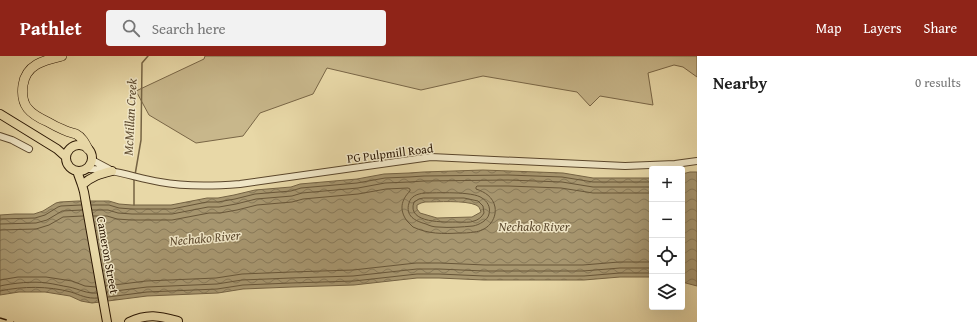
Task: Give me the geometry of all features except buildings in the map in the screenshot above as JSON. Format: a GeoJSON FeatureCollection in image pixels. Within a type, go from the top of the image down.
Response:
{"type":"FeatureCollection","features":[{"type":"Feature","properties":{"kind":"highway"},"geometry":{"type":"LineString","coordinates":[[62,56],[38,63],[29,69],[23,81],[23,101],[27,108],[35,116],[76,134],[84,142],[88,149]]}},
{"type":"Feature","properties":{"kind":"main road"},"geometry":{"type":"LineString","coordinates":[[0,114],[47,143],[68,153]]}},
{"type":"Feature","properties":{"kind":"main road"},"geometry":{"type":"LineString","coordinates":[[80,145],[88,149],[92,160],[91,164],[86,169],[77,171],[68,165],[66,161],[68,153],[76,146],[80,145]]}},
{"type":"Feature","properties":{"kind":"main road","name":"Cameron Street"},"geometry":{"type":"LineString","coordinates":[[83,189],[86,169]]}},
{"type":"Feature","properties":{"kind":"main road","name":"Cameron Street"},"geometry":{"type":"LineString","coordinates":[[77,171],[83,189],[107,322]]}},
{"type":"Feature","properties":{"kind":"main road"},"geometry":{"type":"LineString","coordinates":[[83,189],[88,179],[112,171]]}},
{"type":"Feature","properties":{"kind":"main road"},"geometry":{"type":"LineString","coordinates":[[129,322],[149,316],[164,317],[180,322]]}},
{"type":"Feature","properties":{"kind":"main road"},"geometry":{"type":"LineString","coordinates":[[139,322],[149,320],[164,322]]}},
{"type":"Feature","properties":{"kind":"street"},"geometry":{"type":"LineString","coordinates":[[0,136],[12,140],[29,149]]}},
{"type":"Feature","properties":{"kind":"street","name":"PG Pulpmill Road"},"geometry":{"type":"LineString","coordinates":[[112,171],[162,182],[184,185],[220,186],[431,157],[625,166],[675,164],[697,160]]}},
{"type":"Feature","properties":{"kind":"street"},"geometry":{"type":"LineString","coordinates":[[92,160],[112,171]]}},
{"type":"Feature","properties":{"kind":"street"},"geometry":{"type":"LineString","coordinates":[[86,169],[93,168],[112,171]]}},
{"type":"Feature","properties":{"kind":"shaded area"},"geometry":{"type":"Polygon","coordinates":[[[205,56],[697,56],[697,77],[683,67],[674,65],[648,73],[653,105],[600,96],[590,106],[577,92],[483,76],[421,90],[327,68],[313,94],[260,113],[243,136],[196,143],[149,115],[136,91],[204,59],[205,56]]]}},
{"type":"Feature","properties":{"kind":"water","name":"Nechako River"},"geometry":{"type":"Polygon","coordinates":[[[483,170],[563,173],[593,178],[649,178],[649,277],[620,277],[584,280],[417,278],[354,285],[243,289],[218,293],[147,296],[92,303],[81,301],[70,296],[45,292],[19,292],[0,295],[0,215],[34,214],[60,202],[109,201],[119,204],[132,205],[171,205],[207,198],[218,198],[255,190],[357,179],[384,174],[483,170]],[[425,202],[417,205],[417,209],[420,213],[437,218],[472,217],[481,212],[476,205],[458,202],[425,202]]]}},
{"type":"Feature","properties":{"kind":"water"},"geometry":{"type":"Polygon","coordinates":[[[697,172],[697,286],[685,283],[685,173],[697,172]]]}},
{"type":"Feature","properties":{"kind":"waterway","name":"McMillan Creek"},"geometry":{"type":"LineString","coordinates":[[135,175],[141,140],[142,63],[148,56]]}},
{"type":"Feature","properties":{"kind":"waterway","name":"McMillan Creek"},"geometry":{"type":"LineString","coordinates":[[134,179],[134,205]]}},
{"type":"Feature","properties":{"kind":"railway"},"geometry":{"type":"LineString","coordinates":[[0,318],[14,322]]}}]}
